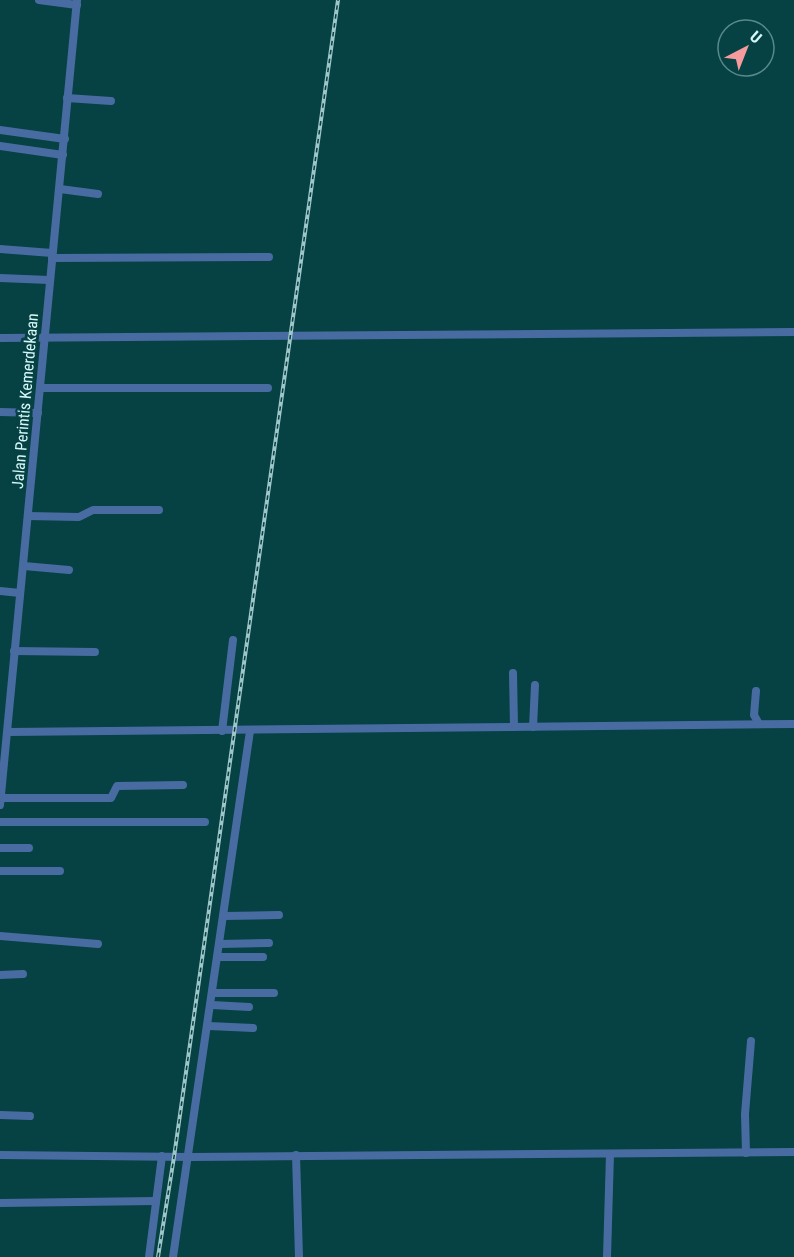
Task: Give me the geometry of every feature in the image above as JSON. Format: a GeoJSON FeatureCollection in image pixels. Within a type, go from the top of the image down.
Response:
{"type":"FeatureCollection","features":[{"type":"Feature","properties":{"kind":"street"},"geometry":{"type":"LineString","coordinates":[[39,0],[77,2]]}},
{"type":"Feature","properties":{"kind":"street","name":"Jalan Perintis Kemerdekaan"},"geometry":{"type":"LineString","coordinates":[[0,805],[77,2]]}},
{"type":"Feature","properties":{"kind":"street"},"geometry":{"type":"LineString","coordinates":[[67,98],[111,101]]}},
{"type":"Feature","properties":{"kind":"street"},"geometry":{"type":"LineString","coordinates":[[0,130],[65,139]]}},
{"type":"Feature","properties":{"kind":"street"},"geometry":{"type":"LineString","coordinates":[[0,146],[63,155]]}},
{"type":"Feature","properties":{"kind":"street"},"geometry":{"type":"LineString","coordinates":[[60,189],[99,194]]}},
{"type":"Feature","properties":{"kind":"street"},"geometry":{"type":"LineString","coordinates":[[0,249],[52,256],[269,257]]}},
{"type":"Feature","properties":{"kind":"street"},"geometry":{"type":"LineString","coordinates":[[0,278],[49,280]]}},
{"type":"Feature","properties":{"kind":"street"},"geometry":{"type":"LineString","coordinates":[[0,338],[794,332]]}},
{"type":"Feature","properties":{"kind":"street"},"geometry":{"type":"LineString","coordinates":[[41,388],[268,388]]}},
{"type":"Feature","properties":{"kind":"street"},"geometry":{"type":"LineString","coordinates":[[0,412],[38,413]]}},
{"type":"Feature","properties":{"kind":"street"},"geometry":{"type":"LineString","coordinates":[[28,516],[79,517],[93,510],[159,510]]}},
{"type":"Feature","properties":{"kind":"street"},"geometry":{"type":"LineString","coordinates":[[24,566],[69,570]]}},
{"type":"Feature","properties":{"kind":"street"},"geometry":{"type":"LineString","coordinates":[[0,591],[20,593]]}},
{"type":"Feature","properties":{"kind":"street"},"geometry":{"type":"LineString","coordinates":[[222,730],[233,640]]}},
{"type":"Feature","properties":{"kind":"street"},"geometry":{"type":"LineString","coordinates":[[14,651],[95,652]]}},
{"type":"Feature","properties":{"kind":"street"},"geometry":{"type":"LineString","coordinates":[[513,674],[514,727]]}},
{"type":"Feature","properties":{"kind":"street"},"geometry":{"type":"LineString","coordinates":[[532,727],[535,685]]}},
{"type":"Feature","properties":{"kind":"street"},"geometry":{"type":"LineString","coordinates":[[756,691],[754,715],[759,724]]}},
{"type":"Feature","properties":{"kind":"street"},"geometry":{"type":"LineString","coordinates":[[8,732],[794,724]]}},
{"type":"Feature","properties":{"kind":"street"},"geometry":{"type":"LineString","coordinates":[[173,1257],[214,993],[250,731]]}},
{"type":"Feature","properties":{"kind":"street"},"geometry":{"type":"LineString","coordinates":[[1,798],[110,798],[117,786],[183,785]]}},
{"type":"Feature","properties":{"kind":"street"},"geometry":{"type":"LineString","coordinates":[[0,822],[205,822]]}},
{"type":"Feature","properties":{"kind":"street"},"geometry":{"type":"LineString","coordinates":[[0,848],[29,848]]}},
{"type":"Feature","properties":{"kind":"street"},"geometry":{"type":"LineString","coordinates":[[0,872],[60,872]]}},
{"type":"Feature","properties":{"kind":"street"},"geometry":{"type":"LineString","coordinates":[[224,916],[279,915]]}},
{"type":"Feature","properties":{"kind":"street"},"geometry":{"type":"LineString","coordinates":[[0,936],[98,944]]}},
{"type":"Feature","properties":{"kind":"street"},"geometry":{"type":"LineString","coordinates":[[219,944],[269,943]]}},
{"type":"Feature","properties":{"kind":"street"},"geometry":{"type":"LineString","coordinates":[[218,957],[263,957]]}},
{"type":"Feature","properties":{"kind":"street"},"geometry":{"type":"LineString","coordinates":[[0,975],[23,974]]}},
{"type":"Feature","properties":{"kind":"street"},"geometry":{"type":"LineString","coordinates":[[214,993],[274,993]]}},
{"type":"Feature","properties":{"kind":"street"},"geometry":{"type":"LineString","coordinates":[[212,1005],[249,1007]]}},
{"type":"Feature","properties":{"kind":"street"},"geometry":{"type":"LineString","coordinates":[[209,1026],[253,1028]]}},
{"type":"Feature","properties":{"kind":"street"},"geometry":{"type":"LineString","coordinates":[[746,1153],[751,1041]]}},
{"type":"Feature","properties":{"kind":"street"},"geometry":{"type":"LineString","coordinates":[[0,1115],[30,1116]]}},
{"type":"Feature","properties":{"kind":"street"},"geometry":{"type":"LineString","coordinates":[[0,1155],[189,1157],[794,1152]]}},
{"type":"Feature","properties":{"kind":"street"},"geometry":{"type":"LineString","coordinates":[[607,1257],[610,1154]]}},
{"type":"Feature","properties":{"kind":"street"},"geometry":{"type":"LineString","coordinates":[[296,1155],[299,1257]]}},
{"type":"Feature","properties":{"kind":"street"},"geometry":{"type":"LineString","coordinates":[[149,1257],[162,1156]]}},
{"type":"Feature","properties":{"kind":"street"},"geometry":{"type":"LineString","coordinates":[[0,1203],[156,1201]]}},
{"type":"Feature","properties":{"kind":"railway"},"geometry":{"type":"LineString","coordinates":[[158,1257],[338,0]]}}]}
